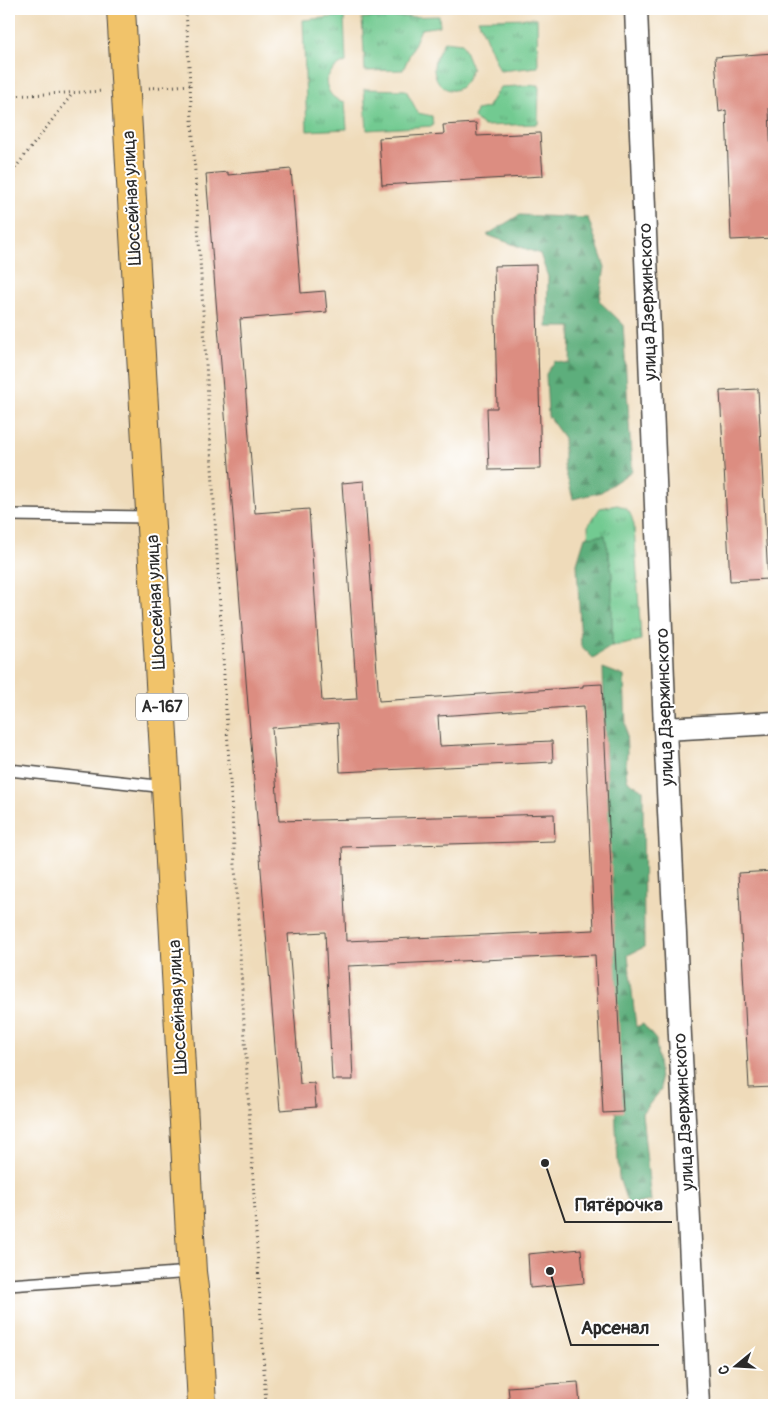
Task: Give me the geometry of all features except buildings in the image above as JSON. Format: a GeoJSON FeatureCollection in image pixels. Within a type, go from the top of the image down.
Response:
{"type":"FeatureCollection","features":[{"type":"Feature","properties":{"kind":"highway","name":"Шоссейная улица"},"geometry":{"type":"LineString","coordinates":[[121,9],[192,1272],[197,1312],[202,1405]]}},
{"type":"Feature","properties":{"kind":"street","name":"улица Дзержинского"},"geometry":{"type":"LineString","coordinates":[[636,9],[665,729],[698,1405]]}},
{"type":"Feature","properties":{"kind":"street"},"geometry":{"type":"LineString","coordinates":[[665,729],[774,724]]}},
{"type":"Feature","properties":{"kind":"lane"},"geometry":{"type":"LineString","coordinates":[[9,515],[150,517]]}},
{"type":"Feature","properties":{"kind":"lane"},"geometry":{"type":"LineString","coordinates":[[9,770],[166,787]]}},
{"type":"Feature","properties":{"kind":"lane"},"geometry":{"type":"LineString","coordinates":[[9,1285],[192,1272]]}},
{"type":"Feature","properties":{"kind":"path"},"geometry":{"type":"LineString","coordinates":[[190,84],[266,1405]]}},
{"type":"Feature","properties":{"kind":"path"},"geometry":{"type":"LineString","coordinates":[[9,176],[74,93]]}},
{"type":"Feature","properties":{"kind":"green space"},"geometry":{"type":"Polygon","coordinates":[[[344,16],[346,62],[334,69],[326,81],[331,95],[345,102],[347,129],[307,131],[303,20],[344,16]]]}},
{"type":"Feature","properties":{"kind":"green space"},"geometry":{"type":"Polygon","coordinates":[[[439,16],[440,26],[421,29],[403,70],[365,71],[362,18],[439,16]]]}},
{"type":"Feature","properties":{"kind":"green space"},"geometry":{"type":"Polygon","coordinates":[[[537,18],[538,67],[500,71],[478,19],[537,18]]]}},
{"type":"Feature","properties":{"kind":"green space"},"geometry":{"type":"Polygon","coordinates":[[[444,41],[462,43],[472,68],[465,82],[457,89],[452,90],[443,87],[434,73],[435,61],[444,41]]]}},
{"type":"Feature","properties":{"kind":"green space"},"geometry":{"type":"Polygon","coordinates":[[[539,85],[538,124],[484,126],[474,118],[476,110],[487,108],[500,87],[539,85]]]}},
{"type":"Feature","properties":{"kind":"green space"},"geometry":{"type":"Polygon","coordinates":[[[364,89],[406,90],[418,113],[432,116],[433,126],[367,130],[364,89]]]}},
{"type":"Feature","properties":{"kind":"green space"},"geometry":{"type":"Polygon","coordinates":[[[519,215],[588,218],[605,267],[599,301],[623,324],[632,471],[601,492],[573,499],[564,466],[564,438],[548,416],[546,374],[555,361],[570,364],[571,327],[547,327],[548,277],[540,254],[487,235],[519,215]]]}},
{"type":"Feature","properties":{"kind":"green space"},"geometry":{"type":"Polygon","coordinates":[[[617,505],[624,507],[629,512],[634,525],[641,640],[619,646],[594,645],[588,526],[600,508],[617,505]]]}},
{"type":"Feature","properties":{"kind":"green space"},"geometry":{"type":"Polygon","coordinates":[[[605,535],[612,573],[612,646],[593,658],[581,646],[577,563],[585,537],[605,535]]]}},
{"type":"Feature","properties":{"kind":"green space"},"geometry":{"type":"Polygon","coordinates":[[[603,668],[624,676],[626,773],[628,781],[643,790],[644,947],[628,955],[636,1027],[643,1024],[656,1040],[661,1090],[642,1113],[651,1201],[628,1205],[619,1178],[616,1128],[603,668]]]}},
{"type":"Feature","properties":{"kind":"place","name":"Пятёрочка"},"geometry":{"type":"Point","coordinates":[545,1163]}},
{"type":"Feature","properties":{"kind":"place","name":"Арсенал"},"geometry":{"type":"Point","coordinates":[550,1271]}}]}
